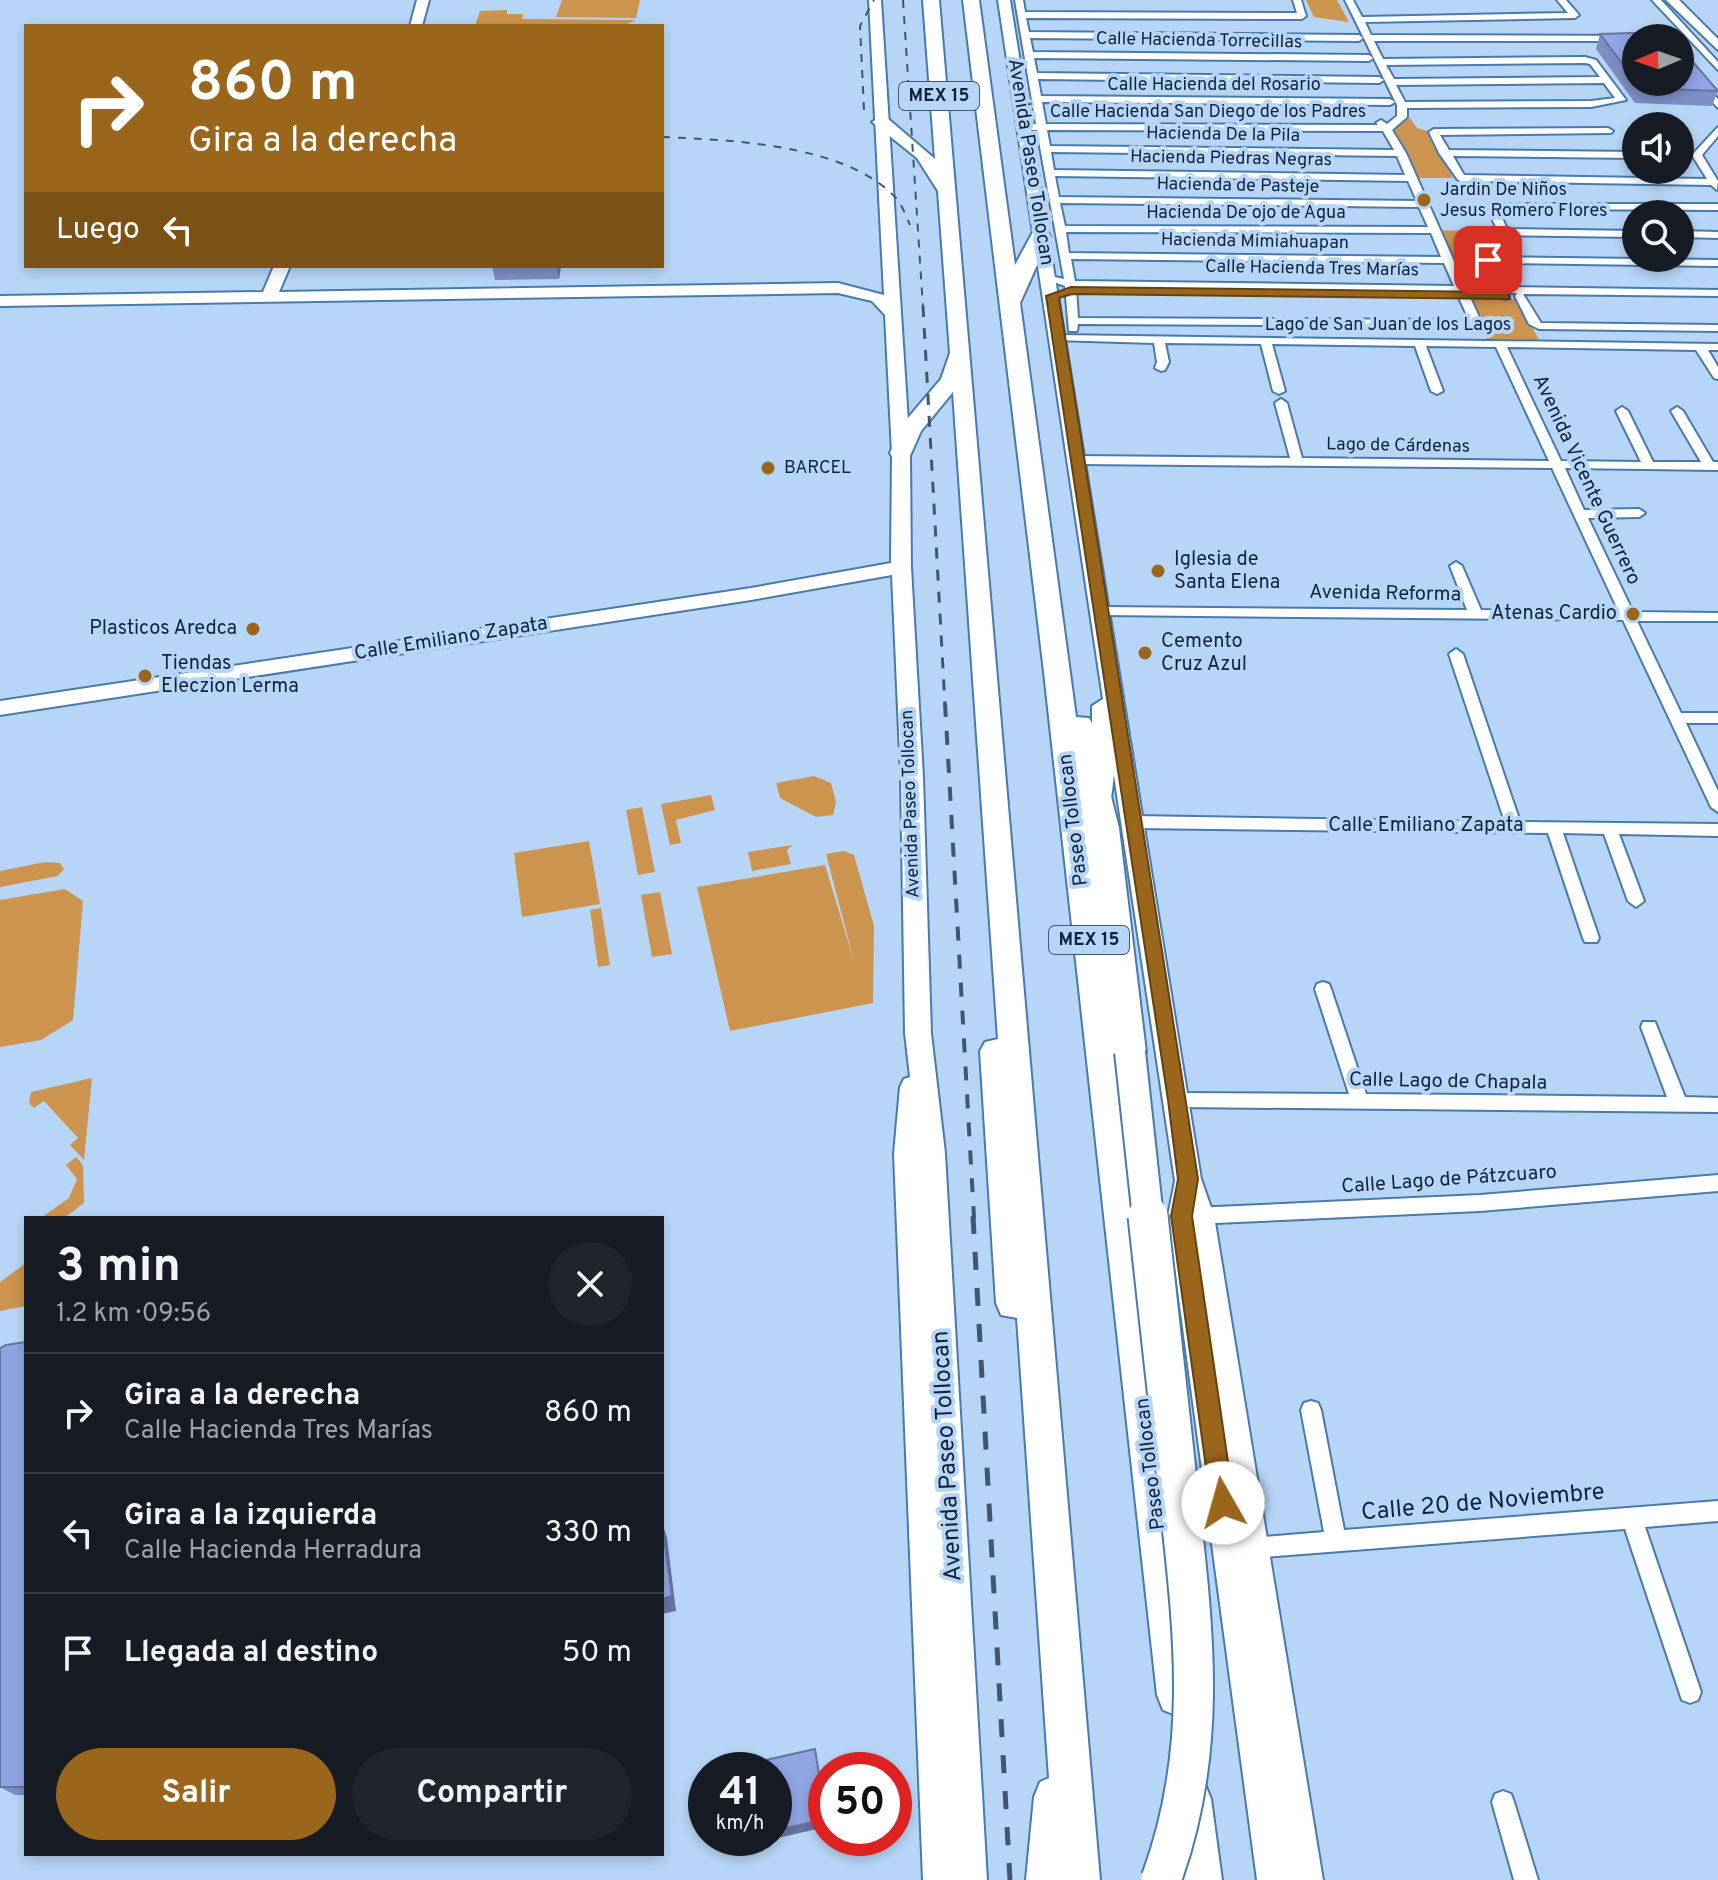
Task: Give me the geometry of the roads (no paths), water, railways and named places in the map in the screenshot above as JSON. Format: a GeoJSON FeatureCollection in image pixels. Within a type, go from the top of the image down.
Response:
{"type":"FeatureCollection","features":[{"type":"Feature","properties":{"kind":"highway","name":"MEX 15"},"geometry":{"type":"LineString","coordinates":[[931,0],[1005,907],[1078,1880]]}},
{"type":"Feature","properties":{"kind":"highway","name":"Paseo Tollocan"},"geometry":{"type":"LineString","coordinates":[[971,0],[1057,672],[1200,1880]]}},
{"type":"Feature","properties":{"kind":"highway"},"geometry":{"type":"LineString","coordinates":[[881,122],[924,155],[948,192]]}},
{"type":"Feature","properties":{"kind":"highway"},"geometry":{"type":"LineString","coordinates":[[1010,307],[1023,268],[1040,236]]}},
{"type":"Feature","properties":{"kind":"highway"},"geometry":{"type":"LineString","coordinates":[[901,453],[910,430],[948,387],[955,360],[961,353]]}},
{"type":"Feature","properties":{"kind":"highway"},"geometry":{"type":"LineString","coordinates":[[1057,672],[1066,683],[1119,825],[1130,1052],[1195,1660],[1197,1714],[1192,1766],[1179,1836],[1161,1880]]}},
{"type":"Feature","properties":{"kind":"highway"},"geometry":{"type":"LineString","coordinates":[[1005,907],[995,937],[994,1019],[1007,1228],[1051,1720],[1055,1815],[1048,1880]]}},
{"type":"Feature","properties":{"kind":"main road"},"geometry":{"type":"LineString","coordinates":[[417,24],[423,0]]}},
{"type":"Feature","properties":{"kind":"main road","name":"Avenida Paseo Tollocan"},"geometry":{"type":"LineString","coordinates":[[875,0],[901,453],[901,567],[912,777],[918,1033],[932,1153],[969,1880]]}},
{"type":"Feature","properties":{"kind":"main road","name":"Avenida Paseo Tollocan"},"geometry":{"type":"LineString","coordinates":[[1004,0],[1033,125],[1040,236],[1061,288],[1078,460],[1107,664],[1103,697],[1119,825]]}},
{"type":"Feature","properties":{"kind":"main road"},"geometry":{"type":"LineString","coordinates":[[1672,0],[1718,46]]}},
{"type":"Feature","properties":{"kind":"main road"},"geometry":{"type":"LineString","coordinates":[[0,301],[532,289],[838,288],[867,281],[889,256]]}},
{"type":"Feature","properties":{"kind":"main road"},"geometry":{"type":"LineString","coordinates":[[270,294],[281,268]]}},
{"type":"Feature","properties":{"kind":"main road"},"geometry":{"type":"LineString","coordinates":[[867,281],[893,314]]}},
{"type":"Feature","properties":{"kind":"main road"},"geometry":{"type":"LineString","coordinates":[[0,290],[270,294]]}},
{"type":"Feature","properties":{"kind":"main road","name":"Calle Emiliano Zapata"},"geometry":{"type":"LineString","coordinates":[[0,708],[751,594],[901,567]]}},
{"type":"Feature","properties":{"kind":"main road"},"geometry":{"type":"LineString","coordinates":[[1119,825],[1177,1100],[1215,1444],[1275,1880]]}},
{"type":"Feature","properties":{"kind":"main road","name":"Avenida Paseo Tollocan"},"geometry":{"type":"LineString","coordinates":[[918,1033],[907,1154],[941,1880]]}},
{"type":"Feature","properties":{"kind":"main road"},"geometry":{"type":"LineString","coordinates":[[1191,1216],[1252,1548],[1305,1880]]}},
{"type":"Feature","properties":{"kind":"street"},"geometry":{"type":"LineString","coordinates":[[1019,0],[1037,99],[1033,125],[1046,149],[1065,256],[1061,288],[1072,321],[1066,338]]}},
{"type":"Feature","properties":{"kind":"street"},"geometry":{"type":"LineString","coordinates":[[1022,15],[1302,16],[1297,0]]}},
{"type":"Feature","properties":{"kind":"street","name":"Calle Hacienda San Diego de los Padres"},"geometry":{"type":"LineString","coordinates":[[1033,125],[1202,122],[1384,126],[1402,117],[1402,105],[1369,58],[1366,39],[1352,10],[1340,0]]}},
{"type":"Feature","properties":{"kind":"street"},"geometry":{"type":"LineString","coordinates":[[1352,10],[1491,18],[1575,15],[1561,0]]}},
{"type":"Feature","properties":{"kind":"street"},"geometry":{"type":"LineString","coordinates":[[1656,0],[1718,67]]}},
{"type":"Feature","properties":{"kind":"street","name":"Calle Hacienda San Diego de los Padres"},"geometry":{"type":"LineString","coordinates":[[1352,10],[1380,62],[1393,114],[1384,126]]}},
{"type":"Feature","properties":{"kind":"street"},"geometry":{"type":"LineString","coordinates":[[1491,18],[1520,60]]}},
{"type":"Feature","properties":{"kind":"street"},"geometry":{"type":"LineString","coordinates":[[1026,35],[1622,38]]}},
{"type":"Feature","properties":{"kind":"street"},"geometry":{"type":"LineString","coordinates":[[1540,38],[1622,39]]}},
{"type":"Feature","properties":{"kind":"street","name":"Calle Hacienda Torrecillas"},"geometry":{"type":"LineString","coordinates":[[1029,55],[1369,58]]}},
{"type":"Feature","properties":{"kind":"street"},"geometry":{"type":"LineString","coordinates":[[1380,62],[1593,62],[1621,100],[1591,104],[1402,105]]}},
{"type":"Feature","properties":{"kind":"street"},"geometry":{"type":"LineString","coordinates":[[1694,69],[1718,96]]}},
{"type":"Feature","properties":{"kind":"street"},"geometry":{"type":"LineString","coordinates":[[1033,76],[1607,80]]}},
{"type":"Feature","properties":{"kind":"street"},"geometry":{"type":"LineString","coordinates":[[1694,78],[1718,105]]}},
{"type":"Feature","properties":{"kind":"street","name":"Calle Hacienda del Rosario"},"geometry":{"type":"LineString","coordinates":[[1037,99],[1390,102]]}},
{"type":"Feature","properties":{"kind":"street"},"geometry":{"type":"LineString","coordinates":[[1194,101],[1202,122]]}},
{"type":"Feature","properties":{"kind":"street"},"geometry":{"type":"LineString","coordinates":[[1591,104],[1622,152]]}},
{"type":"Feature","properties":{"kind":"street","name":"Calle Hacienda San Diego de los Padres"},"geometry":{"type":"LineString","coordinates":[[1143,124],[1247,128],[1288,126]]}},
{"type":"Feature","properties":{"kind":"street"},"geometry":{"type":"LineString","coordinates":[[1384,126],[1401,153],[1432,230],[1485,343]]}},
{"type":"Feature","properties":{"kind":"street"},"geometry":{"type":"LineString","coordinates":[[1247,128],[1255,151]]}},
{"type":"Feature","properties":{"kind":"street"},"geometry":{"type":"LineString","coordinates":[[1716,183],[1693,155],[1718,130]]}},
{"type":"Feature","properties":{"kind":"street"},"geometry":{"type":"LineString","coordinates":[[1608,131],[1437,131],[1435,134],[1457,177],[1716,183]]}},
{"type":"Feature","properties":{"kind":"street"},"geometry":{"type":"LineString","coordinates":[[1716,183],[1706,157],[1718,142]]}},
{"type":"Feature","properties":{"kind":"street","name":"Hacienda De la Pila"},"geometry":{"type":"LineString","coordinates":[[1046,149],[1401,153]]}},
{"type":"Feature","properties":{"kind":"street"},"geometry":{"type":"LineString","coordinates":[[1444,153],[1622,155]]}},
{"type":"Feature","properties":{"kind":"street","name":"Hacienda Piedras Negras"},"geometry":{"type":"LineString","coordinates":[[1050,173],[1412,178]]}},
{"type":"Feature","properties":{"kind":"street","name":"Hacienda de Pasteje"},"geometry":{"type":"LineString","coordinates":[[1055,200],[1422,204]]}},
{"type":"Feature","properties":{"kind":"street"},"geometry":{"type":"LineString","coordinates":[[1503,232],[1493,210],[1497,207],[1718,207]]}},
{"type":"Feature","properties":{"kind":"street","name":"Hacienda De ojo de Agua"},"geometry":{"type":"LineString","coordinates":[[1060,229],[1432,230]]}},
{"type":"Feature","properties":{"kind":"street"},"geometry":{"type":"LineString","coordinates":[[1504,293],[1479,236],[1482,231],[1622,234]]}},
{"type":"Feature","properties":{"kind":"street"},"geometry":{"type":"LineString","coordinates":[[1694,234],[1718,235]]}},
{"type":"Feature","properties":{"kind":"street","name":"Hacienda Mimiahuapan"},"geometry":{"type":"LineString","coordinates":[[1065,256],[1446,260]]}},
{"type":"Feature","properties":{"kind":"street"},"geometry":{"type":"LineString","coordinates":[[1289,259],[1298,287]]}},
{"type":"Feature","properties":{"kind":"street"},"geometry":{"type":"LineString","coordinates":[[1488,260],[1718,263]]}},
{"type":"Feature","properties":{"kind":"street","name":"Calle Hacienda Tres Marías"},"geometry":{"type":"LineString","coordinates":[[1213,289],[1298,287],[1359,291]]}},
{"type":"Feature","properties":{"kind":"street","name":"Calle Hacienda Tres Marías"},"geometry":{"type":"LineString","coordinates":[[1061,288],[1718,296]]}},
{"type":"Feature","properties":{"kind":"street","name":"Calle Hacienda Tres Marías"},"geometry":{"type":"LineString","coordinates":[[1504,293],[1520,296],[1718,296]]}},
{"type":"Feature","properties":{"kind":"street"},"geometry":{"type":"LineString","coordinates":[[1520,296],[1533,322],[1542,326],[1718,328]]}},
{"type":"Feature","properties":{"kind":"street"},"geometry":{"type":"LineString","coordinates":[[1072,321],[1475,323]]}},
{"type":"Feature","properties":{"kind":"street","name":"Lago de San Juan de los Lagos"},"geometry":{"type":"LineString","coordinates":[[1066,338],[1718,347]]}},
{"type":"Feature","properties":{"kind":"street"},"geometry":{"type":"LineString","coordinates":[[1159,341],[1161,368]]}},
{"type":"Feature","properties":{"kind":"street"},"geometry":{"type":"LineString","coordinates":[[1266,342],[1297,462]]}},
{"type":"Feature","properties":{"kind":"street"},"geometry":{"type":"LineString","coordinates":[[1419,342],[1437,391]]}},
{"type":"Feature","properties":{"kind":"street","name":"Avenida Vicente Guerrero"},"geometry":{"type":"LineString","coordinates":[[1500,344],[1718,807]]}},
{"type":"Feature","properties":{"kind":"street"},"geometry":{"type":"LineString","coordinates":[[1700,347],[1718,376]]}},
{"type":"Feature","properties":{"kind":"street"},"geometry":{"type":"LineString","coordinates":[[1622,411],[1649,465]]}},
{"type":"Feature","properties":{"kind":"street"},"geometry":{"type":"LineString","coordinates":[[1677,411],[1714,466]]}},
{"type":"Feature","properties":{"kind":"street","name":"Lago de Cárdenas"},"geometry":{"type":"LineString","coordinates":[[1078,460],[1714,466]]}},
{"type":"Feature","properties":{"kind":"street"},"geometry":{"type":"LineString","coordinates":[[1579,514],[1639,513]]}},
{"type":"Feature","properties":{"kind":"street"},"geometry":{"type":"LineString","coordinates":[[1456,566],[1476,615]]}},
{"type":"Feature","properties":{"kind":"street","name":"Avenida Reforma"},"geometry":{"type":"LineString","coordinates":[[1100,611],[1718,617]]}},
{"type":"Feature","properties":{"kind":"street"},"geometry":{"type":"LineString","coordinates":[[1456,654],[1514,827]]}},
{"type":"Feature","properties":{"kind":"street"},"geometry":{"type":"LineString","coordinates":[[1676,718],[1718,718]]}},
{"type":"Feature","properties":{"kind":"street","name":"Calle Emiliano Zapata"},"geometry":{"type":"LineString","coordinates":[[1119,825],[1718,830]]}},
{"type":"Feature","properties":{"kind":"street"},"geometry":{"type":"LineString","coordinates":[[1553,827],[1591,938]]}},
{"type":"Feature","properties":{"kind":"street"},"geometry":{"type":"LineString","coordinates":[[1609,828],[1636,901]]}},
{"type":"Feature","properties":{"kind":"street"},"geometry":{"type":"LineString","coordinates":[[1323,989],[1360,1102]]}},
{"type":"Feature","properties":{"kind":"street"},"geometry":{"type":"LineString","coordinates":[[1649,1027],[1679,1105]]}},
{"type":"Feature","properties":{"kind":"street","name":"Calle Lago de Chapala"},"geometry":{"type":"LineString","coordinates":[[1177,1100],[1718,1105]]}},
{"type":"Feature","properties":{"kind":"street","name":"Calle Lago de Pátzcuaro"},"geometry":{"type":"LineString","coordinates":[[1191,1216],[1480,1203],[1718,1183]]}},
{"type":"Feature","properties":{"kind":"street"},"geometry":{"type":"LineString","coordinates":[[1311,1410],[1336,1541]]}},
{"type":"Feature","properties":{"kind":"street","name":"Calle 20 de Noviembre"},"geometry":{"type":"LineString","coordinates":[[1252,1548],[1718,1511]]}},
{"type":"Feature","properties":{"kind":"street"},"geometry":{"type":"LineString","coordinates":[[1631,1517],[1690,1692]]}},
{"type":"Feature","properties":{"kind":"street"},"geometry":{"type":"LineString","coordinates":[[1503,1802],[1526,1880]]}},
{"type":"Feature","properties":{"kind":"railway"},"geometry":{"type":"LineString","coordinates":[[864,110],[860,26],[874,0]]}},
{"type":"Feature","properties":{"kind":"railway"},"geometry":{"type":"LineString","coordinates":[[903,0],[923,308]]}},
{"type":"Feature","properties":{"kind":"railway"},"geometry":{"type":"LineString","coordinates":[[664,137],[786,148],[848,166],[874,180],[896,198],[910,225]]}},
{"type":"Feature","properties":{"kind":"railway"},"geometry":{"type":"LineString","coordinates":[[923,306],[945,705]]}},
{"type":"Feature","properties":{"kind":"railway"},"geometry":{"type":"LineString","coordinates":[[945,703],[974,1218]]}},
{"type":"Feature","properties":{"kind":"railway"},"geometry":{"type":"LineString","coordinates":[[973,1216],[1010,1880]]}},
{"type":"Feature","properties":{"kind":"place","name":"Jardin De Niños Jesus Romero Flores"},"geometry":{"type":"Point","coordinates":[1424,200]}},
{"type":"Feature","properties":{"kind":"place","name":"BARCEL"},"geometry":{"type":"Point","coordinates":[768,468]}},
{"type":"Feature","properties":{"kind":"place","name":"Iglesia de Santa Elena"},"geometry":{"type":"Point","coordinates":[1158,571]}},
{"type":"Feature","properties":{"kind":"place","name":"Atenas Cardio"},"geometry":{"type":"Point","coordinates":[1633,614]}},
{"type":"Feature","properties":{"kind":"place","name":"Plasticos Aredca"},"geometry":{"type":"Point","coordinates":[253,629]}},
{"type":"Feature","properties":{"kind":"place","name":"Cemento Cruz Azul"},"geometry":{"type":"Point","coordinates":[1145,653]}},
{"type":"Feature","properties":{"kind":"place","name":"Tiendas Eleczion Lerma"},"geometry":{"type":"Point","coordinates":[145,676]}}]}
